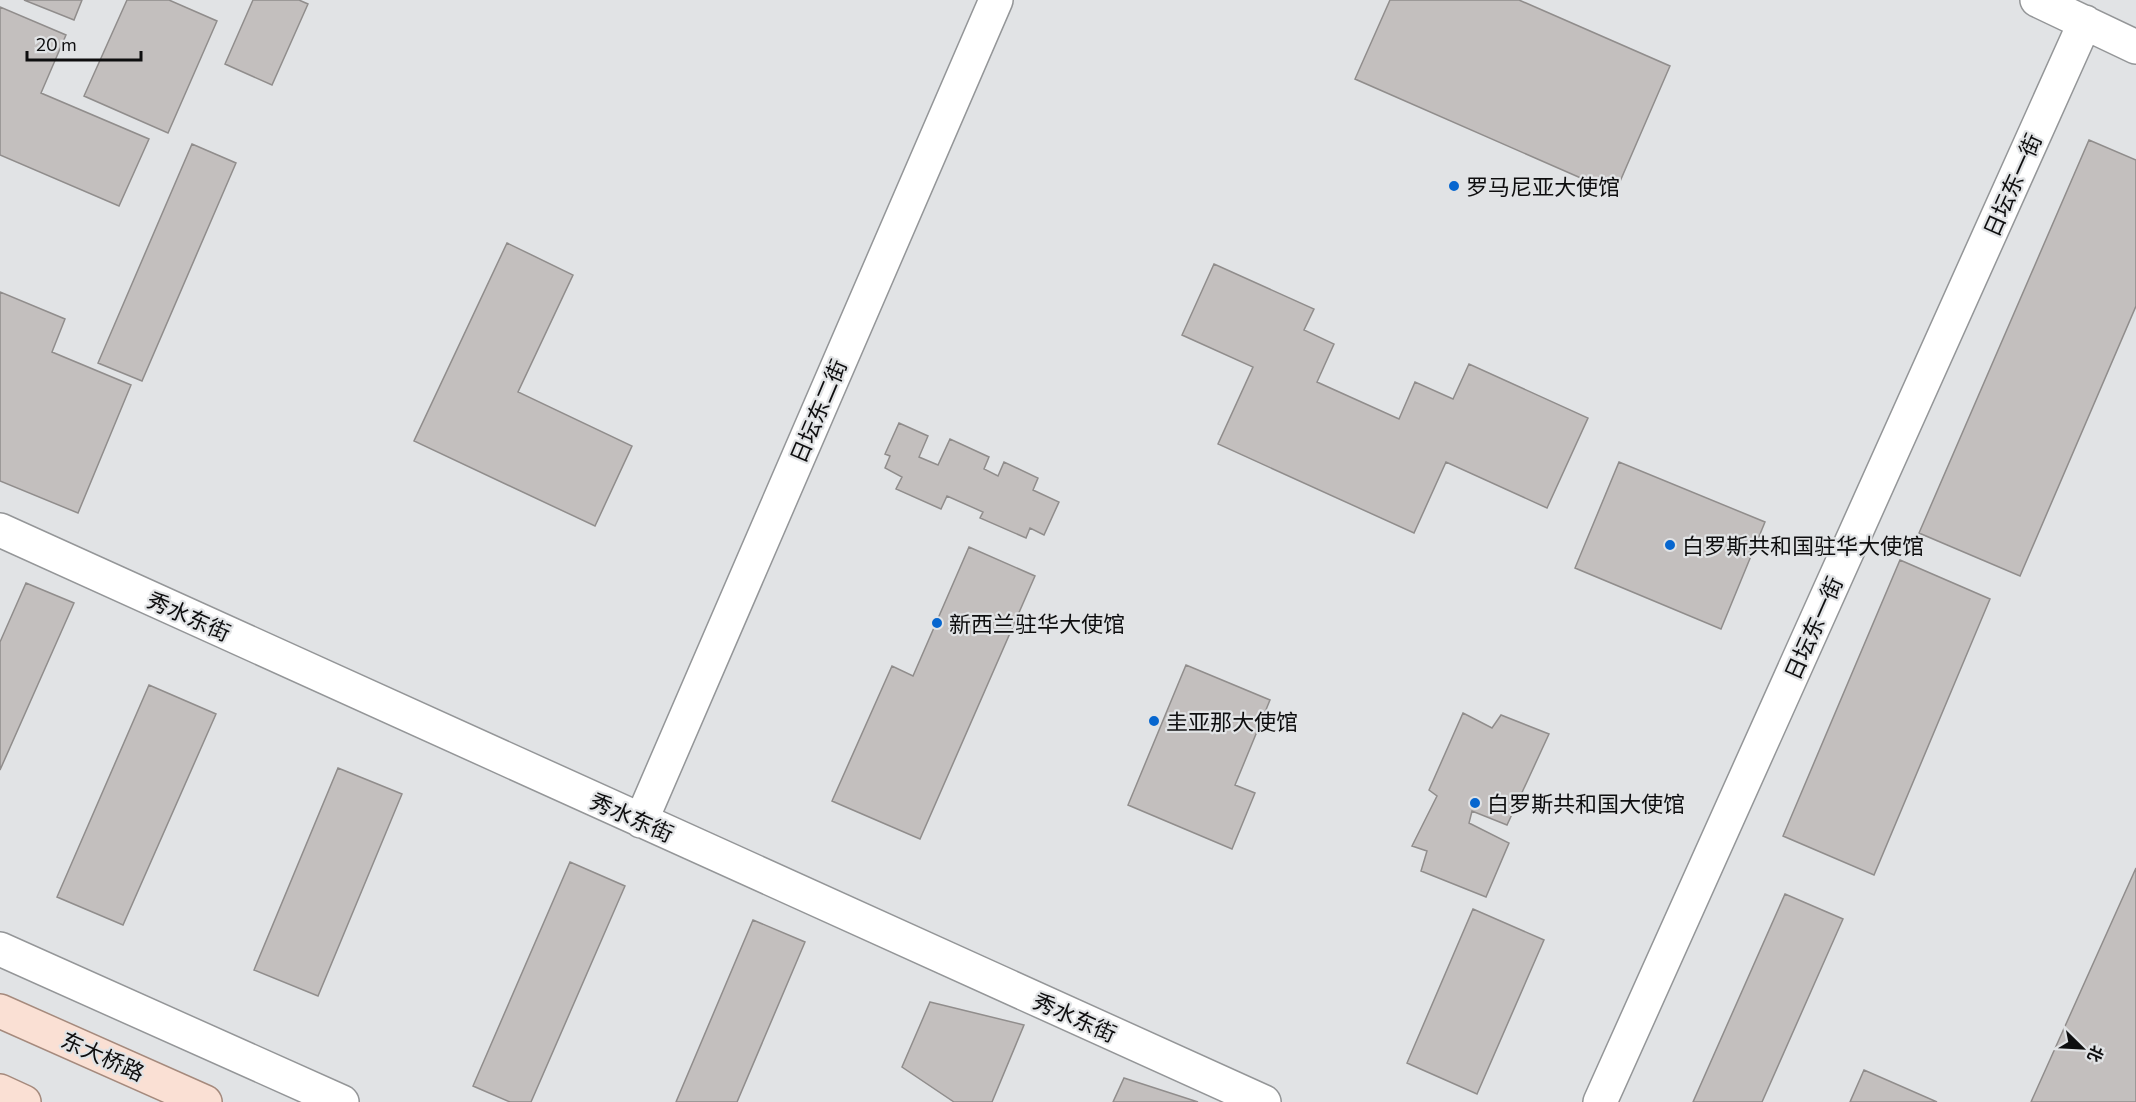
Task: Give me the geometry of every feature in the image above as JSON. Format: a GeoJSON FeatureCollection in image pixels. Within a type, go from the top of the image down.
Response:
{"type":"FeatureCollection","features":[{"type":"Feature","properties":{"kind":"main road","name":"东大桥路"},"geometry":{"type":"LineString","coordinates":[[0,1011],[205,1102]]}},
{"type":"Feature","properties":{"kind":"main road"},"geometry":{"type":"LineString","coordinates":[[0,1091],[24,1102]]}},
{"type":"Feature","properties":{"kind":"street","name":"日坛东二街"},"geometry":{"type":"LineString","coordinates":[[641,822],[996,0]]}},
{"type":"Feature","properties":{"kind":"street"},"geometry":{"type":"LineString","coordinates":[[2037,0],[2136,47]]}},
{"type":"Feature","properties":{"kind":"street","name":"日坛东一街"},"geometry":{"type":"LineString","coordinates":[[1600,1102],[2085,22]]}},
{"type":"Feature","properties":{"kind":"street","name":"秀水东街"},"geometry":{"type":"LineString","coordinates":[[0,530],[1264,1102]]}},
{"type":"Feature","properties":{"kind":"street"},"geometry":{"type":"LineString","coordinates":[[0,949],[342,1102]]}},
{"type":"Feature","properties":{"kind":"building"},"geometry":{"type":"Polygon","coordinates":[[[24,0],[82,0],[74,20],[24,0]]]}},
{"type":"Feature","properties":{"kind":"building"},"geometry":{"type":"Polygon","coordinates":[[[127,0],[169,0],[217,21],[168,133],[84,96],[127,0]]]}},
{"type":"Feature","properties":{"kind":"building"},"geometry":{"type":"Polygon","coordinates":[[[253,0],[299,0],[308,4],[272,85],[225,64],[253,0]]]}},
{"type":"Feature","properties":{"kind":"building"},"geometry":{"type":"Polygon","coordinates":[[[1390,0],[1519,0],[1670,66],[1615,193],[1355,79],[1390,0]]]}},
{"type":"Feature","properties":{"kind":"building"},"geometry":{"type":"Polygon","coordinates":[[[0,7],[66,35],[41,93],[149,139],[119,206],[0,155],[0,7]]]}},
{"type":"Feature","properties":{"kind":"building"},"geometry":{"type":"Polygon","coordinates":[[[2089,140],[2136,160],[2136,306],[2020,576],[1919,533],[2089,140]]]}},
{"type":"Feature","properties":{"kind":"building"},"geometry":{"type":"Polygon","coordinates":[[[192,144],[236,163],[142,381],[98,363],[192,144]]]}},
{"type":"Feature","properties":{"kind":"building"},"geometry":{"type":"Polygon","coordinates":[[[507,243],[573,275],[518,392],[632,446],[595,526],[414,441],[507,243]]]}},
{"type":"Feature","properties":{"kind":"building"},"geometry":{"type":"Polygon","coordinates":[[[1214,264],[1314,309],[1304,330],[1334,344],[1317,382],[1399,419],[1415,382],[1453,399],[1469,364],[1588,418],[1547,508],[1446,462],[1414,533],[1218,444],[1253,367],[1182,335],[1214,264]]]}},
{"type":"Feature","properties":{"kind":"building"},"geometry":{"type":"Polygon","coordinates":[[[0,292],[65,319],[52,352],[131,385],[78,513],[0,481],[0,292]]]}},
{"type":"Feature","properties":{"kind":"building"},"geometry":{"type":"Polygon","coordinates":[[[899,423],[928,436],[919,457],[938,465],[950,439],[989,457],[984,469],[998,476],[1004,462],[1038,478],[1033,490],[1059,502],[1044,535],[1030,528],[1026,538],[980,518],[983,512],[947,496],[941,509],[896,489],[902,477],[885,468],[890,456],[885,454],[899,423]]]}},
{"type":"Feature","properties":{"kind":"building","name":"白罗斯共和国驻华大使馆"},"geometry":{"type":"Polygon","coordinates":[[[1619,462],[1765,522],[1721,629],[1575,568],[1619,462]]]}},
{"type":"Feature","properties":{"kind":"building"},"geometry":{"type":"Polygon","coordinates":[[[969,547],[1035,576],[920,839],[832,801],[892,666],[913,676],[969,547]]]}},
{"type":"Feature","properties":{"kind":"building"},"geometry":{"type":"Polygon","coordinates":[[[1900,560],[1990,599],[1874,875],[1783,836],[1900,560]]]}},
{"type":"Feature","properties":{"kind":"building"},"geometry":{"type":"Polygon","coordinates":[[[26,583],[74,603],[0,770],[0,642],[26,583]]]}},
{"type":"Feature","properties":{"kind":"building"},"geometry":{"type":"Polygon","coordinates":[[[1186,665],[1270,700],[1235,785],[1255,793],[1232,849],[1128,805],[1186,665]]]}},
{"type":"Feature","properties":{"kind":"building"},"geometry":{"type":"Polygon","coordinates":[[[149,685],[216,714],[123,925],[57,897],[149,685]]]}},
{"type":"Feature","properties":{"kind":"building","name":"白罗斯共和国大使馆"},"geometry":{"type":"Polygon","coordinates":[[[1463,713],[1492,728],[1501,715],[1549,734],[1507,825],[1472,811],[1469,823],[1509,843],[1486,897],[1421,871],[1427,851],[1412,846],[1437,796],[1429,790],[1463,713]]]}},
{"type":"Feature","properties":{"kind":"building"},"geometry":{"type":"Polygon","coordinates":[[[338,768],[402,794],[318,996],[254,970],[338,768]]]}},
{"type":"Feature","properties":{"kind":"building"},"geometry":{"type":"Polygon","coordinates":[[[570,862],[625,886],[531,1102],[510,1102],[473,1086],[570,862]]]}},
{"type":"Feature","properties":{"kind":"building"},"geometry":{"type":"Polygon","coordinates":[[[2136,868],[2136,1102],[2031,1102],[2136,868]]]}},
{"type":"Feature","properties":{"kind":"building"},"geometry":{"type":"Polygon","coordinates":[[[1785,894],[1843,919],[1762,1102],[1693,1102],[1785,894]]]}},
{"type":"Feature","properties":{"kind":"building"},"geometry":{"type":"Polygon","coordinates":[[[1473,909],[1544,940],[1477,1094],[1407,1063],[1473,909]]]}},
{"type":"Feature","properties":{"kind":"building"},"geometry":{"type":"Polygon","coordinates":[[[753,920],[805,942],[737,1102],[676,1102],[753,920]]]}},
{"type":"Feature","properties":{"kind":"building"},"geometry":{"type":"Polygon","coordinates":[[[930,1002],[1024,1025],[992,1102],[954,1102],[902,1067],[930,1002]]]}},
{"type":"Feature","properties":{"kind":"building"},"geometry":{"type":"Polygon","coordinates":[[[1864,1070],[1937,1102],[1850,1102],[1864,1070]]]}},
{"type":"Feature","properties":{"kind":"building"},"geometry":{"type":"Polygon","coordinates":[[[1124,1078],[1198,1102],[1113,1102],[1124,1078]]]}},
{"type":"Feature","properties":{"kind":"place","name":"罗马尼亚大使馆"},"geometry":{"type":"Point","coordinates":[1454,186]}},
{"type":"Feature","properties":{"kind":"place","name":"白罗斯共和国驻华大使馆"},"geometry":{"type":"Point","coordinates":[1670,545]}},
{"type":"Feature","properties":{"kind":"place","name":"新西兰驻华大使馆"},"geometry":{"type":"Point","coordinates":[937,623]}},
{"type":"Feature","properties":{"kind":"place","name":"圭亚那大使馆"},"geometry":{"type":"Point","coordinates":[1154,721]}},
{"type":"Feature","properties":{"kind":"place","name":"白罗斯共和国大使馆"},"geometry":{"type":"Point","coordinates":[1475,803]}}]}
